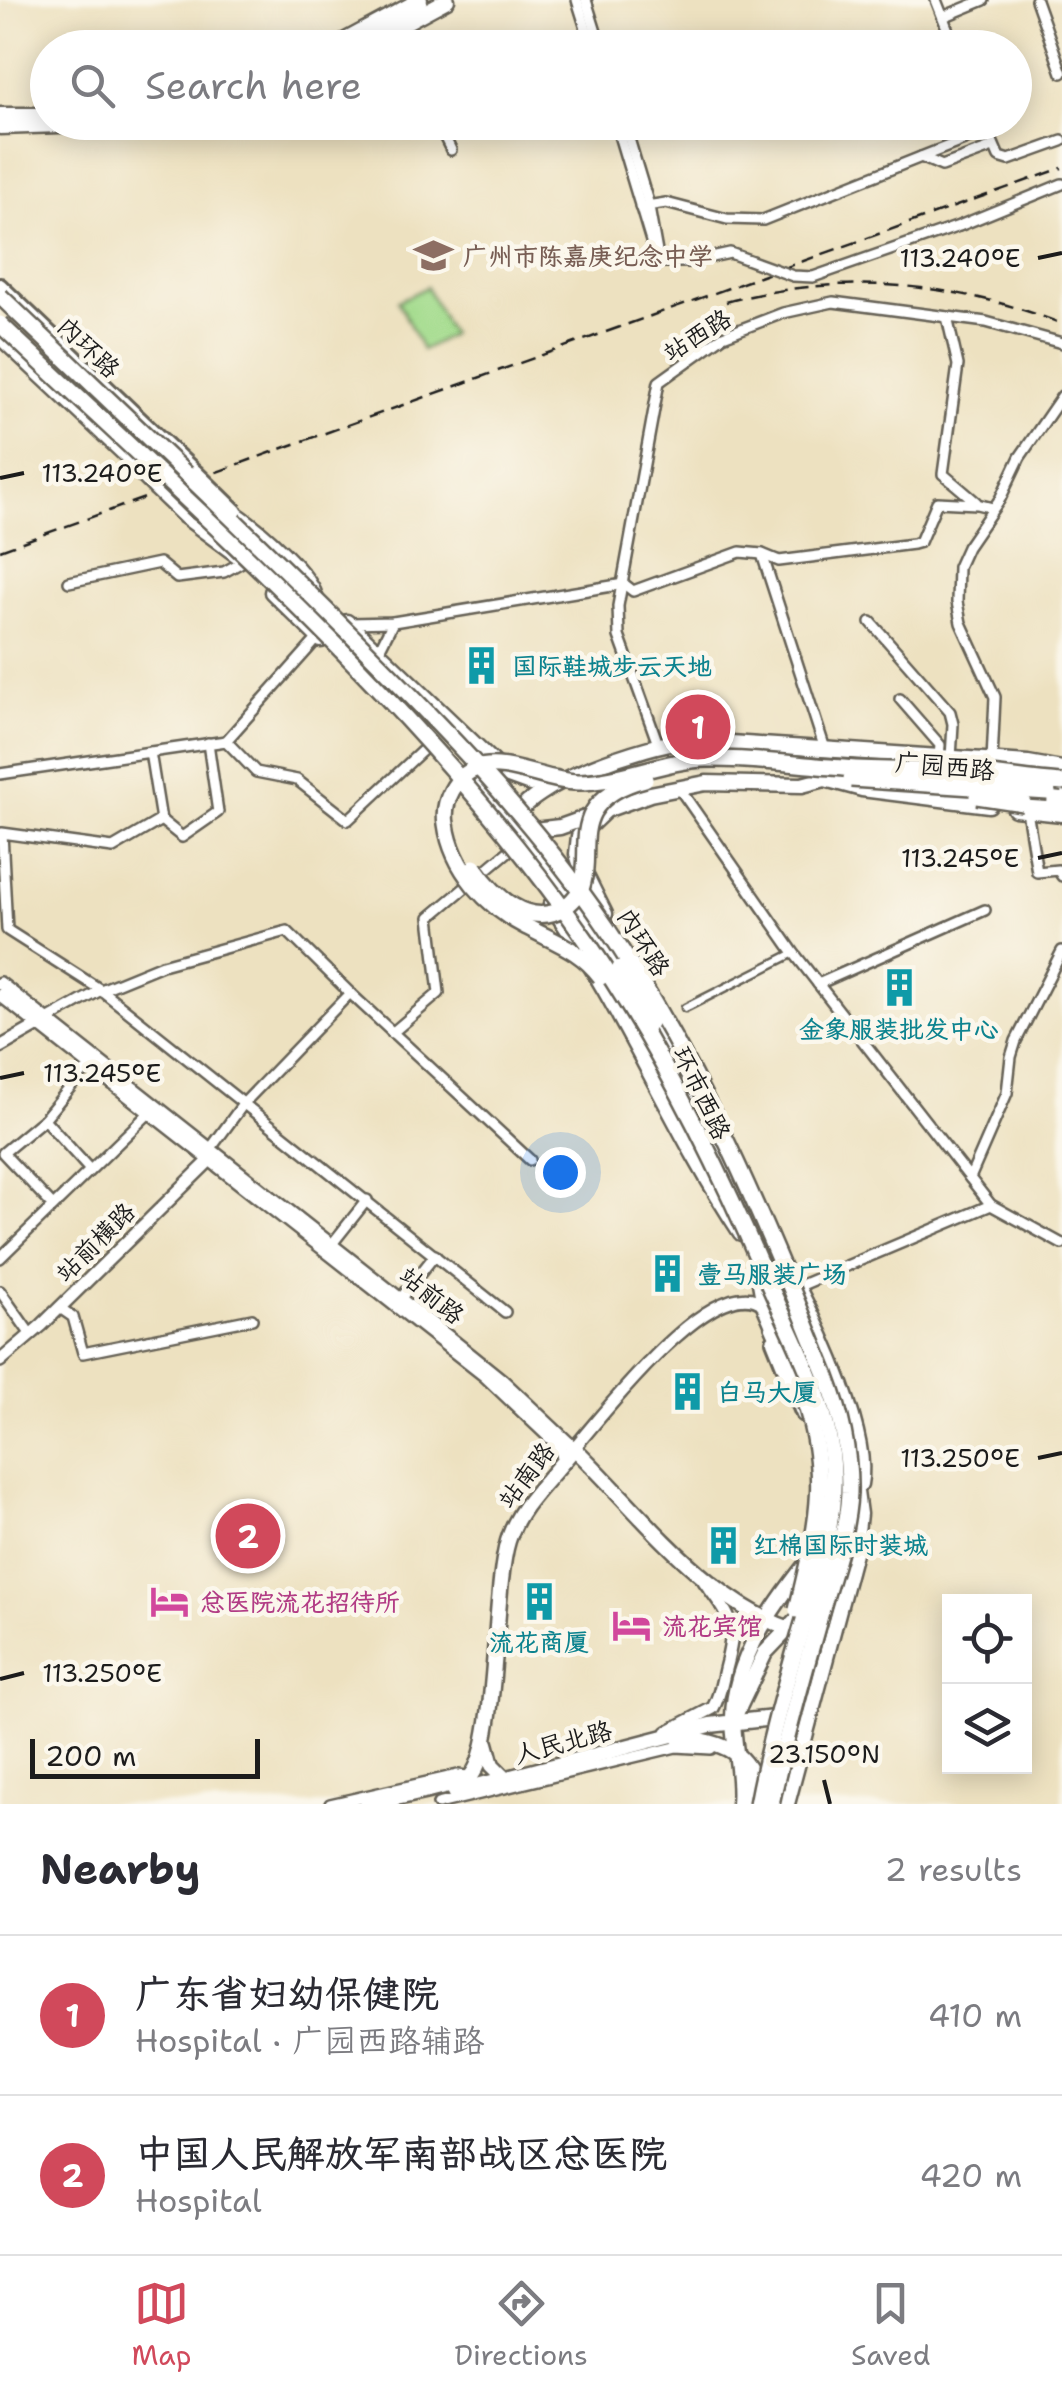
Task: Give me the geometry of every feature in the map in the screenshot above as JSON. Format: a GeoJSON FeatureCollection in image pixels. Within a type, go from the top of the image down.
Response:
{"type":"FeatureCollection","features":[{"type":"Feature","properties":{"kind":"highway","name":"内环路"},"geometry":{"type":"LineString","coordinates":[[0,300],[313,598],[470,758],[517,839],[608,931],[700,1089],[817,1352],[840,1416],[848,1458],[847,1514],[754,1802]]}},
{"type":"Feature","properties":{"kind":"highway","name":"内环路"},"geometry":{"type":"LineString","coordinates":[[0,333],[288,600],[394,708],[498,825],[609,974],[695,1123],[820,1408],[833,1474],[832,1514],[825,1547],[754,1802]]}},
{"type":"Feature","properties":{"kind":"highway"},"geometry":{"type":"LineString","coordinates":[[0,333],[134,462]]}},
{"type":"Feature","properties":{"kind":"highway"},"geometry":{"type":"LineString","coordinates":[[313,598],[487,760],[530,785],[566,786],[649,758],[694,751],[944,762],[1062,775]]}},
{"type":"Feature","properties":{"kind":"highway","name":"内环路"},"geometry":{"type":"LineString","coordinates":[[394,708],[442,779],[462,847],[482,878],[522,911],[542,915],[564,907],[582,887],[586,833],[596,807],[616,790],[649,777],[711,769],[874,781]]}},
{"type":"Feature","properties":{"kind":"highway"},"geometry":{"type":"LineString","coordinates":[[759,1271],[663,1080],[604,983],[578,953],[506,915],[474,886],[456,858],[448,833],[448,800],[466,774],[488,766],[575,782],[707,759],[871,770],[944,762]]}},
{"type":"Feature","properties":{"kind":"highway"},"geometry":{"type":"LineString","coordinates":[[874,781],[1062,795]]}},
{"type":"Feature","properties":{"kind":"highway"},"geometry":{"type":"LineString","coordinates":[[874,781],[1062,811]]}},
{"type":"Feature","properties":{"kind":"highway"},"geometry":{"type":"LineString","coordinates":[[517,839],[631,988],[701,1118],[746,1230],[796,1326]]}},
{"type":"Feature","properties":{"kind":"highway"},"geometry":{"type":"LineString","coordinates":[[773,1326],[798,1384],[816,1441],[820,1500],[773,1728]]}},
{"type":"Feature","properties":{"kind":"main road"},"geometry":{"type":"LineString","coordinates":[[364,30],[420,0]]}},
{"type":"Feature","properties":{"kind":"main road"},"geometry":{"type":"LineString","coordinates":[[390,30],[447,0]]}},
{"type":"Feature","properties":{"kind":"main road"},"geometry":{"type":"LineString","coordinates":[[0,115],[30,115]]}},
{"type":"Feature","properties":{"kind":"main road"},"geometry":{"type":"LineString","coordinates":[[0,126],[30,125]]}},
{"type":"Feature","properties":{"kind":"main road"},"geometry":{"type":"LineString","coordinates":[[0,285],[173,459],[172,484]]}},
{"type":"Feature","properties":{"kind":"main road"},"geometry":{"type":"LineString","coordinates":[[0,300],[100,388]]}},
{"type":"Feature","properties":{"kind":"main road"},"geometry":{"type":"LineString","coordinates":[[0,315],[188,502],[221,516],[242,562],[517,839]]}},
{"type":"Feature","properties":{"kind":"main road"},"geometry":{"type":"LineString","coordinates":[[0,333],[172,484],[221,516],[263,554]]}},
{"type":"Feature","properties":{"kind":"main road"},"geometry":{"type":"LineString","coordinates":[[134,462],[221,516],[313,598],[348,622],[379,657],[518,782],[536,783],[586,770],[658,744],[716,740],[824,749],[848,758],[944,762]]}},
{"type":"Feature","properties":{"kind":"main road","name":"环市西路"},"geometry":{"type":"LineString","coordinates":[[221,516],[379,657],[517,839],[616,992],[746,1230],[813,1406],[858,1494],[858,1536],[787,1804]]}},
{"type":"Feature","properties":{"kind":"main road","name":"环市西路"},"geometry":{"type":"LineString","coordinates":[[221,516],[303,605],[454,756]]}},
{"type":"Feature","properties":{"kind":"main road"},"geometry":{"type":"LineString","coordinates":[[414,708],[445,716]]}},
{"type":"Feature","properties":{"kind":"main road"},"geometry":{"type":"LineString","coordinates":[[445,716],[454,756]]}},
{"type":"Feature","properties":{"kind":"main road","name":"广园西路"},"geometry":{"type":"LineString","coordinates":[[848,758],[1062,775]]}},
{"type":"Feature","properties":{"kind":"main road"},"geometry":{"type":"LineString","coordinates":[[517,839],[518,810],[586,770]]}},
{"type":"Feature","properties":{"kind":"main road"},"geometry":{"type":"LineString","coordinates":[[517,839],[678,787],[720,782],[802,785],[825,779],[862,789],[1027,811],[1062,811]]}},
{"type":"Feature","properties":{"kind":"main road","name":"广园西路"},"geometry":{"type":"LineString","coordinates":[[825,779],[1062,795]]}},
{"type":"Feature","properties":{"kind":"main road"},"geometry":{"type":"LineString","coordinates":[[998,806],[1035,796]]}},
{"type":"Feature","properties":{"kind":"main road"},"geometry":{"type":"LineString","coordinates":[[606,810],[579,836],[577,854],[591,891],[647,994],[722,1116],[849,1410],[842,1504],[831,1566],[818,1594],[757,1666],[746,1700],[733,1721]]}},
{"type":"Feature","properties":{"kind":"main road","name":"环市西路"},"geometry":{"type":"LineString","coordinates":[[517,839],[586,914],[647,994],[714,1132],[832,1410],[842,1467],[827,1500],[815,1552],[780,1601],[740,1670],[733,1721],[738,1755],[754,1802]]}},
{"type":"Feature","properties":{"kind":"main road"},"geometry":{"type":"LineString","coordinates":[[759,1271],[768,1328],[842,1467]]}},
{"type":"Feature","properties":{"kind":"main road"},"geometry":{"type":"LineString","coordinates":[[764,1305],[773,1326]]}},
{"type":"Feature","properties":{"kind":"main road","name":"站前路"},"geometry":{"type":"LineString","coordinates":[[569,1455],[725,1593],[767,1622],[830,1640]]}},
{"type":"Feature","properties":{"kind":"main road","name":"站南路"},"geometry":{"type":"LineString","coordinates":[[384,1796],[460,1782],[471,1776],[486,1732],[507,1543],[527,1503],[569,1455]]}},
{"type":"Feature","properties":{"kind":"main road"},"geometry":{"type":"LineString","coordinates":[[836,1546],[847,1582]]}},
{"type":"Feature","properties":{"kind":"main road"},"geometry":{"type":"LineString","coordinates":[[831,1566],[842,1601]]}},
{"type":"Feature","properties":{"kind":"main road"},"geometry":{"type":"LineString","coordinates":[[818,1594],[842,1601]]}},
{"type":"Feature","properties":{"kind":"main road","name":"人民北路"},"geometry":{"type":"LineString","coordinates":[[403,1804],[436,1801],[507,1780],[569,1768],[668,1737],[733,1721],[780,1718],[812,1706]]}},
{"type":"Feature","properties":{"kind":"main road"},"geometry":{"type":"LineString","coordinates":[[486,1732],[489,1758],[507,1780]]}},
{"type":"Feature","properties":{"kind":"main road"},"geometry":{"type":"LineString","coordinates":[[668,1737],[720,1743],[738,1755]]}},
{"type":"Feature","properties":{"kind":"main road"},"geometry":{"type":"LineString","coordinates":[[754,1802],[781,1748],[790,1744],[799,1753]]}},
{"type":"Feature","properties":{"kind":"main road"},"geometry":{"type":"LineString","coordinates":[[367,1804],[384,1796]]}},
{"type":"Feature","properties":{"kind":"street"},"geometry":{"type":"LineString","coordinates":[[577,0],[586,30]]}},
{"type":"Feature","properties":{"kind":"street"},"geometry":{"type":"LineString","coordinates":[[586,0],[595,30]]}},
{"type":"Feature","properties":{"kind":"street"},"geometry":{"type":"LineString","coordinates":[[936,0],[947,30]]}},
{"type":"Feature","properties":{"kind":"street"},"geometry":{"type":"LineString","coordinates":[[942,16],[984,0]]}},
{"type":"Feature","properties":{"kind":"street"},"geometry":{"type":"LineString","coordinates":[[1036,0],[1062,73]]}},
{"type":"Feature","properties":{"kind":"street"},"geometry":{"type":"LineString","coordinates":[[446,140],[451,150]]}},
{"type":"Feature","properties":{"kind":"street"},"geometry":{"type":"LineString","coordinates":[[620,140],[644,206]]}},
{"type":"Feature","properties":{"kind":"street"},"geometry":{"type":"LineString","coordinates":[[628,140],[658,255],[667,264],[730,253],[793,276],[813,277],[1062,184]]}},
{"type":"Feature","properties":{"kind":"street"},"geometry":{"type":"LineString","coordinates":[[644,206],[666,203],[727,219],[764,220],[957,140]]}},
{"type":"Feature","properties":{"kind":"street"},"geometry":{"type":"LineString","coordinates":[[990,140],[999,157],[1009,160],[1062,142]]}},
{"type":"Feature","properties":{"kind":"street"},"geometry":{"type":"LineString","coordinates":[[921,157],[942,166],[993,147]]}},
{"type":"Feature","properties":{"kind":"street","name":"站西路"},"geometry":{"type":"LineString","coordinates":[[658,744],[619,636],[618,606],[659,382],[723,336],[784,313],[833,302],[986,322],[1062,343]]}},
{"type":"Feature","properties":{"kind":"street"},"geometry":{"type":"LineString","coordinates":[[948,317],[958,366],[943,474],[978,504]]}},
{"type":"Feature","properties":{"kind":"street"},"geometry":{"type":"LineString","coordinates":[[989,768],[994,696],[961,623],[958,567],[1020,457],[1062,396]]}},
{"type":"Feature","properties":{"kind":"street"},"geometry":{"type":"LineString","coordinates":[[68,582],[159,563],[177,578],[224,572],[242,562],[184,519],[172,484]]}},
{"type":"Feature","properties":{"kind":"street"},"geometry":{"type":"LineString","coordinates":[[348,622],[393,622],[624,584],[633,591],[740,552],[779,561],[914,544],[920,542],[936,502],[993,508]]}},
{"type":"Feature","properties":{"kind":"street"},"geometry":{"type":"LineString","coordinates":[[762,554],[824,749]]}},
{"type":"Feature","properties":{"kind":"street"},"geometry":{"type":"LineString","coordinates":[[379,657],[393,622]]}},
{"type":"Feature","properties":{"kind":"street"},"geometry":{"type":"LineString","coordinates":[[871,622],[950,712],[953,724],[944,762]]}},
{"type":"Feature","properties":{"kind":"street"},"geometry":{"type":"LineString","coordinates":[[0,774],[226,741],[318,638]]}},
{"type":"Feature","properties":{"kind":"street"},"geometry":{"type":"LineString","coordinates":[[900,699],[940,744],[944,762]]}},
{"type":"Feature","properties":{"kind":"street"},"geometry":{"type":"LineString","coordinates":[[226,741],[256,772],[297,780],[348,820],[425,748]]}},
{"type":"Feature","properties":{"kind":"street"},"geometry":{"type":"LineString","coordinates":[[150,752],[161,820],[182,837],[218,812],[208,744]]}},
{"type":"Feature","properties":{"kind":"street"},"geometry":{"type":"LineString","coordinates":[[678,787],[794,953],[991,1205],[1062,1244]]}},
{"type":"Feature","properties":{"kind":"street"},"geometry":{"type":"LineString","coordinates":[[1027,811],[1037,872],[1058,870],[1062,876]]}},
{"type":"Feature","properties":{"kind":"street"},"geometry":{"type":"LineString","coordinates":[[161,820],[113,848],[2,833],[6,930],[101,990],[504,1312]]}},
{"type":"Feature","properties":{"kind":"street"},"geometry":{"type":"LineString","coordinates":[[392,1034],[439,993],[430,916],[517,839]]}},
{"type":"Feature","properties":{"kind":"street"},"geometry":{"type":"LineString","coordinates":[[818,984],[985,910]]}},
{"type":"Feature","properties":{"kind":"street"},"geometry":{"type":"LineString","coordinates":[[0,1047],[101,990],[162,965],[286,931],[530,1160]]}},
{"type":"Feature","properties":{"kind":"street"},"geometry":{"type":"LineString","coordinates":[[970,1178],[1008,1093],[1016,1041],[1062,951]]}},
{"type":"Feature","properties":{"kind":"street"},"geometry":{"type":"LineString","coordinates":[[685,1008],[794,953]]}},
{"type":"Feature","properties":{"kind":"street","name":"站前路"},"geometry":{"type":"LineString","coordinates":[[0,983],[97,1066],[332,1244],[502,1380],[569,1455]]}},
{"type":"Feature","properties":{"kind":"street"},"geometry":{"type":"LineString","coordinates":[[211,1154],[244,1103],[350,993]]}},
{"type":"Feature","properties":{"kind":"street","name":"站前路"},"geometry":{"type":"LineString","coordinates":[[0,995],[43,1023]]}},
{"type":"Feature","properties":{"kind":"street"},"geometry":{"type":"LineString","coordinates":[[53,1206],[3,1154],[44,1118],[82,1073],[97,1066]]}},
{"type":"Feature","properties":{"kind":"street","name":"站前路"},"geometry":{"type":"LineString","coordinates":[[97,1066],[149,1113],[211,1154],[484,1376],[569,1455]]}},
{"type":"Feature","properties":{"kind":"street"},"geometry":{"type":"LineString","coordinates":[[0,1258],[149,1113]]}},
{"type":"Feature","properties":{"kind":"street"},"geometry":{"type":"LineString","coordinates":[[44,1118],[90,1170]]}},
{"type":"Feature","properties":{"kind":"street","name":"站前横路"},"geometry":{"type":"LineString","coordinates":[[0,1361],[60,1308],[211,1154]]}},
{"type":"Feature","properties":{"kind":"street"},"geometry":{"type":"LineString","coordinates":[[332,1244],[366,1200]]}},
{"type":"Feature","properties":{"kind":"street"},"geometry":{"type":"LineString","coordinates":[[797,1287],[991,1205]]}},
{"type":"Feature","properties":{"kind":"street"},"geometry":{"type":"LineString","coordinates":[[401,1298],[434,1255]]}},
{"type":"Feature","properties":{"kind":"street"},"geometry":{"type":"LineString","coordinates":[[0,1292],[31,1335]]}},
{"type":"Feature","properties":{"kind":"street","name":"站南路"},"geometry":{"type":"LineString","coordinates":[[569,1455],[663,1346],[687,1326],[738,1300],[753,1298],[764,1305]]}},
{"type":"Feature","properties":{"kind":"street"},"geometry":{"type":"LineString","coordinates":[[60,1308],[73,1318],[83,1353],[252,1318]]}},
{"type":"Feature","properties":{"kind":"street"},"geometry":{"type":"LineString","coordinates":[[645,1743],[707,1712],[719,1696],[734,1632],[726,1611],[693,1566]]}},
{"type":"Feature","properties":{"kind":"street"},"geometry":{"type":"LineString","coordinates":[[436,1801],[569,1768],[689,1746],[738,1755]]}},
{"type":"Feature","properties":{"kind":"street"},"geometry":{"type":"LineString","coordinates":[[330,1804],[384,1796]]}},
{"type":"Feature","properties":{"kind":"green space"},"geometry":{"type":"Polygon","coordinates":[[[427,287],[451,335],[422,350],[398,301],[427,287]]]}},
{"type":"Feature","properties":{"kind":"railway"},"geometry":{"type":"LineString","coordinates":[[0,550],[1062,168]]}},
{"type":"Feature","properties":{"kind":"railway"},"geometry":{"type":"LineString","coordinates":[[726,302],[810,287],[896,286],[980,298],[1062,324]]}},
{"type":"Feature","properties":{"kind":"place","name":"广州市陈嘉庚纪念中学"},"geometry":{"type":"Point","coordinates":[433,256]}},
{"type":"Feature","properties":{"kind":"place","name":"国际鞋城步云天地"},"geometry":{"type":"Point","coordinates":[482,666]}},
{"type":"Feature","properties":{"kind":"place","name":"广东省妇幼保健院"},"geometry":{"type":"Point","coordinates":[698,727]}},
{"type":"Feature","properties":{"kind":"place","name":"金象服装批发中心"},"geometry":{"type":"Point","coordinates":[899,988]}},
{"type":"Feature","properties":{"kind":"place","name":"壹马服装广场"},"geometry":{"type":"Point","coordinates":[667,1274]}},
{"type":"Feature","properties":{"kind":"place","name":"白马大厦"},"geometry":{"type":"Point","coordinates":[687,1392]}},
{"type":"Feature","properties":{"kind":"place","name":"中国人民解放军南部战区总医院"},"geometry":{"type":"Point","coordinates":[248,1536]}},
{"type":"Feature","properties":{"kind":"place","name":"红棉国际时装城"},"geometry":{"type":"Point","coordinates":[723,1545]}},
{"type":"Feature","properties":{"kind":"place","name":"流花商厦"},"geometry":{"type":"Point","coordinates":[539,1601]}},
{"type":"Feature","properties":{"kind":"place","name":"总医院流花招待所"},"geometry":{"type":"Point","coordinates":[170,1602]}},
{"type":"Feature","properties":{"kind":"place","name":"流花宾馆"},"geometry":{"type":"Point","coordinates":[632,1626]}}]}
